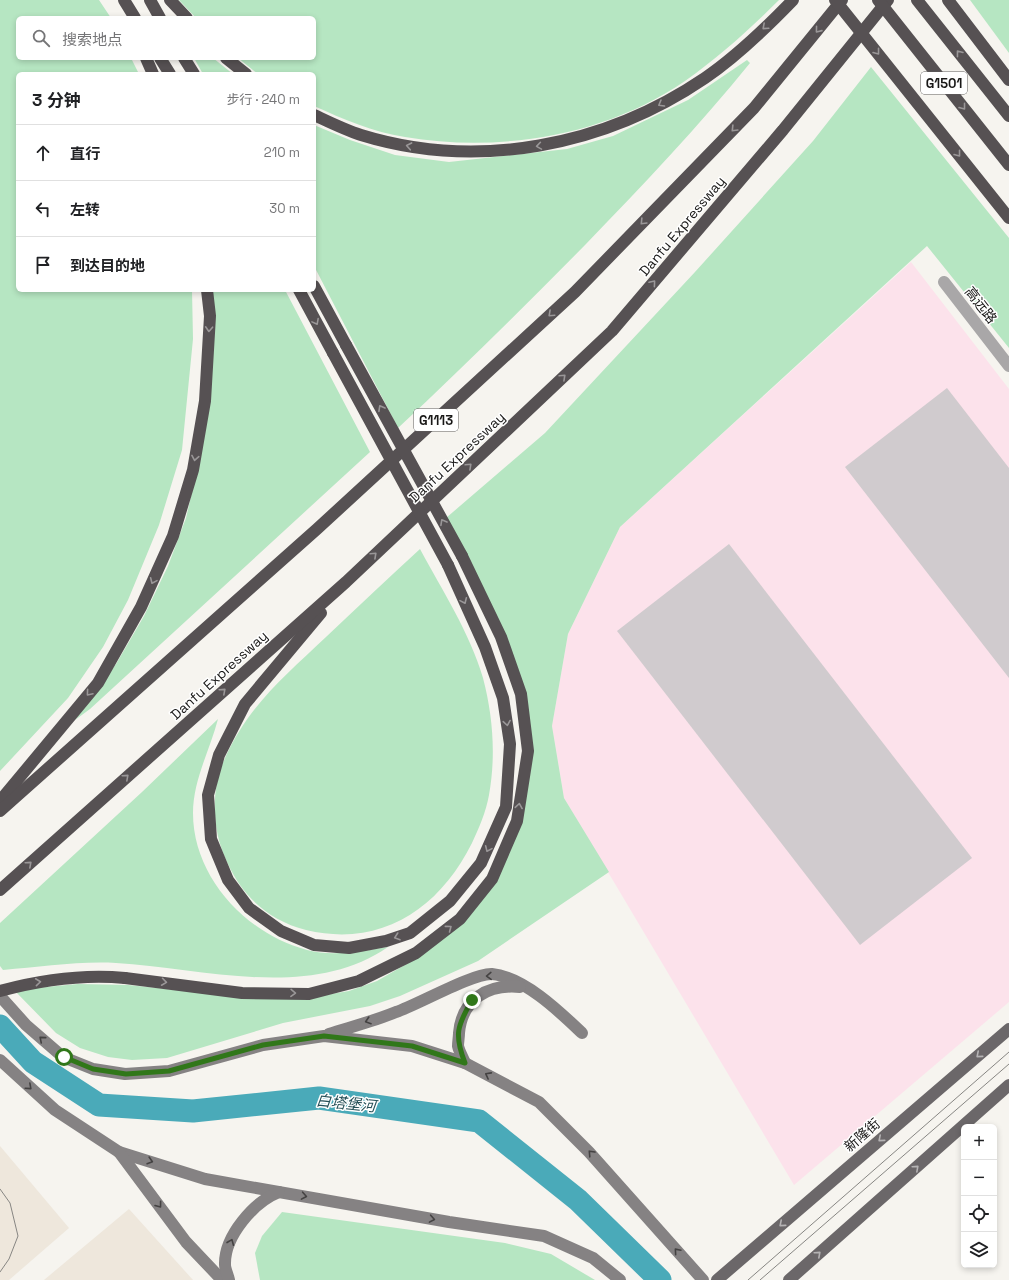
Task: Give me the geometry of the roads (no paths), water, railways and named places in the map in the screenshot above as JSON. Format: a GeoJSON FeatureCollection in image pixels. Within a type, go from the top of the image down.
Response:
{"type":"FeatureCollection","features":[{"type":"Feature","properties":{"kind":"highway"},"geometry":{"type":"LineString","coordinates":[[118,0],[127,16]]}},
{"type":"Feature","properties":{"kind":"highway"},"geometry":{"type":"LineString","coordinates":[[124,0],[134,16]]}},
{"type":"Feature","properties":{"kind":"highway"},"geometry":{"type":"LineString","coordinates":[[150,0],[159,16]]}},
{"type":"Feature","properties":{"kind":"highway"},"geometry":{"type":"LineString","coordinates":[[170,0],[185,16]]}},
{"type":"Feature","properties":{"kind":"highway"},"geometry":{"type":"LineString","coordinates":[[316,116],[361,135],[428,149],[475,151],[506,150],[567,141],[598,132],[624,122],[652,109],[705,78],[734,55],[793,0]]}},
{"type":"Feature","properties":{"kind":"highway"},"geometry":{"type":"LineString","coordinates":[[835,0],[1009,218]]}},
{"type":"Feature","properties":{"kind":"highway","name":"Danfu Expressway"},"geometry":{"type":"LineString","coordinates":[[0,811],[317,530],[575,292],[754,108],[842,0]]}},
{"type":"Feature","properties":{"kind":"highway","name":"G1501"},"geometry":{"type":"LineString","coordinates":[[878,0],[1009,165]]}},
{"type":"Feature","properties":{"kind":"highway","name":"Danfu Expressway"},"geometry":{"type":"LineString","coordinates":[[0,890],[346,582],[612,330],[783,130],[888,0]]}},
{"type":"Feature","properties":{"kind":"highway"},"geometry":{"type":"LineString","coordinates":[[916,0],[1009,116]]}},
{"type":"Feature","properties":{"kind":"highway"},"geometry":{"type":"LineString","coordinates":[[948,0],[1009,80]]}},
{"type":"Feature","properties":{"kind":"highway"},"geometry":{"type":"LineString","coordinates":[[147,60],[152,72]]}},
{"type":"Feature","properties":{"kind":"highway"},"geometry":{"type":"LineString","coordinates":[[161,60],[169,72]]}},
{"type":"Feature","properties":{"kind":"highway"},"geometry":{"type":"LineString","coordinates":[[185,60],[193,72]]}},
{"type":"Feature","properties":{"kind":"highway"},"geometry":{"type":"LineString","coordinates":[[228,60],[244,72]]}},
{"type":"Feature","properties":{"kind":"highway"},"geometry":{"type":"LineString","coordinates":[[0,991],[31,983],[101,976],[242,993],[309,994],[366,978],[416,953],[460,919],[492,879],[517,821],[528,751],[521,694],[501,637],[462,556],[316,290]]}},
{"type":"Feature","properties":{"kind":"highway"},"geometry":{"type":"LineString","coordinates":[[0,801],[98,683],[141,607],[173,536],[193,470],[204,401],[210,316],[207,292]]}},
{"type":"Feature","properties":{"kind":"highway"},"geometry":{"type":"LineString","coordinates":[[300,292],[448,565],[485,647],[503,698],[510,744],[506,806],[482,863],[450,901],[410,933],[386,941],[349,948],[314,945],[280,931],[249,908],[228,880],[211,839],[208,795],[219,755],[245,704],[346,582]]}},
{"type":"Feature","properties":{"kind":"main road"},"geometry":{"type":"LineString","coordinates":[[0,996],[26,1025],[64,1057],[93,1069],[126,1074],[169,1071],[263,1045],[324,1036],[396,1012],[475,978],[490,974],[507,978],[526,987],[558,1010],[582,1033]]}},
{"type":"Feature","properties":{"kind":"main road"},"geometry":{"type":"LineString","coordinates":[[465,1063],[458,1046],[460,1020],[472,1000],[488,990],[506,986],[526,987]]}},
{"type":"Feature","properties":{"kind":"main road","name":"新隆街"},"geometry":{"type":"LineString","coordinates":[[718,1280],[1009,1029]]}},
{"type":"Feature","properties":{"kind":"main road"},"geometry":{"type":"LineString","coordinates":[[324,1036],[412,1046],[465,1063],[538,1102],[590,1152],[702,1280]]}},
{"type":"Feature","properties":{"kind":"main road"},"geometry":{"type":"LineString","coordinates":[[0,1060],[55,1110],[120,1152],[205,1179],[449,1222],[544,1236],[593,1258],[620,1280]]}},
{"type":"Feature","properties":{"kind":"main road"},"geometry":{"type":"LineString","coordinates":[[789,1280],[1009,1085]]}},
{"type":"Feature","properties":{"kind":"main road"},"geometry":{"type":"LineString","coordinates":[[120,1152],[186,1242],[222,1280]]}},
{"type":"Feature","properties":{"kind":"main road"},"geometry":{"type":"LineString","coordinates":[[229,1280],[225,1264],[230,1245],[237,1229],[248,1214],[266,1197],[279,1192]]}},
{"type":"Feature","properties":{"kind":"street","name":"高远路"},"geometry":{"type":"LineString","coordinates":[[944,282],[1009,366]]}},
{"type":"Feature","properties":{"kind":"waterway","name":"白塔堡河"},"geometry":{"type":"LineString","coordinates":[[0,1026],[33,1062],[99,1105],[193,1111],[319,1098],[479,1121],[578,1200],[660,1280]]}},
{"type":"Feature","properties":{"kind":"tram line"},"geometry":{"type":"LineString","coordinates":[[748,1280],[1009,1052]]}},
{"type":"Feature","properties":{"kind":"tram line"},"geometry":{"type":"LineString","coordinates":[[760,1280],[1009,1064]]}},
{"type":"Feature","properties":{"kind":"tram line"},"geometry":{"type":"LineString","coordinates":[[0,1189],[10,1203],[18,1236],[9,1259],[0,1272]]}}]}
